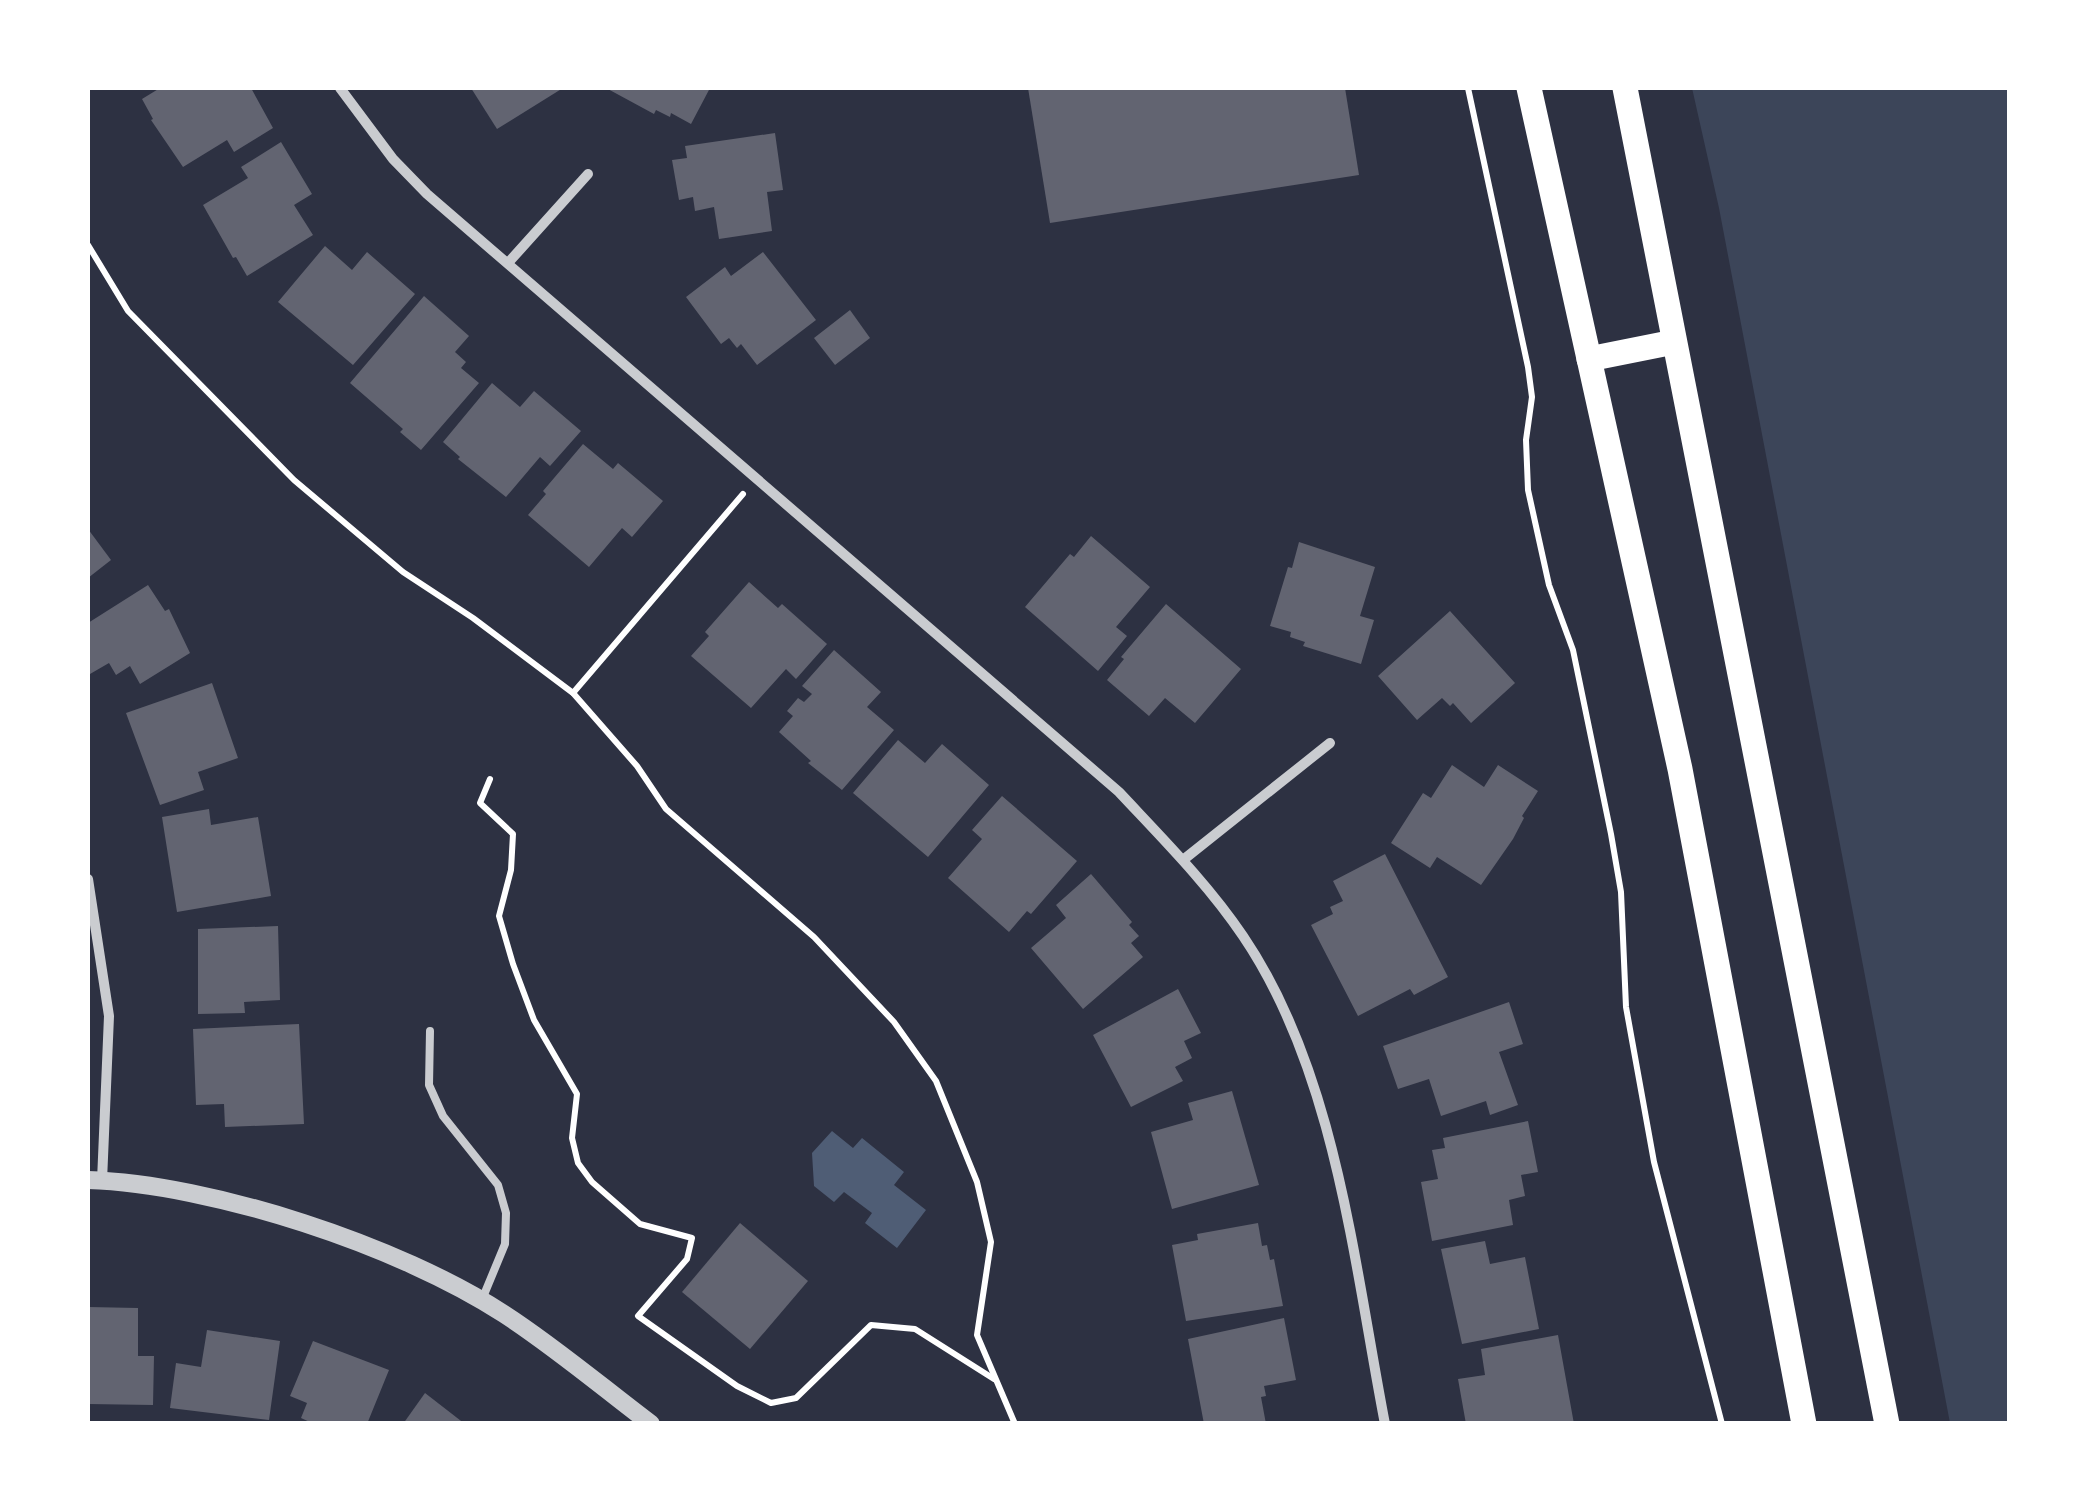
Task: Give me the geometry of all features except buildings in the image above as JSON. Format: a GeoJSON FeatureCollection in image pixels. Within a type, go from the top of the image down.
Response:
{"type":"FeatureCollection","features":[{"type":"Feature","properties":{"kind":"main road"},"geometry":{"type":"LineString","coordinates":[[1529,88],[1680,769],[1804,1424]]}},
{"type":"Feature","properties":{"kind":"main road"},"geometry":{"type":"LineString","coordinates":[[1624,88],[1887,1424]]}},
{"type":"Feature","properties":{"kind":"main road"},"geometry":{"type":"LineString","coordinates":[[1589,358],[1674,342]]}},
{"type":"Feature","properties":{"kind":"street"},"geometry":{"type":"LineString","coordinates":[[340,88],[392,159],[428,194],[1119,792],[1183,860],[1244,936],[1283,1008],[1313,1084],[1333,1153],[1385,1424]]}},
{"type":"Feature","properties":{"kind":"street"},"geometry":{"type":"LineString","coordinates":[[508,263],[588,174]]}},
{"type":"Feature","properties":{"kind":"street"},"geometry":{"type":"LineString","coordinates":[[1183,860],[1330,743]]}},
{"type":"Feature","properties":{"kind":"street"},"geometry":{"type":"LineString","coordinates":[[88,879],[110,1016],[95,1180],[212,1198],[376,1248],[504,1313],[651,1424]]}},
{"type":"Feature","properties":{"kind":"lane"},"geometry":{"type":"LineString","coordinates":[[430,1031],[429,1085],[442,1116],[498,1184],[506,1213],[505,1244],[482,1302]]}},
{"type":"Feature","properties":{"kind":"path"},"geometry":{"type":"LineString","coordinates":[[1468,88],[1528,367],[1532,398],[1526,440],[1528,490],[1549,585],[1572,650],[1618,873],[1626,1007],[1654,1162],[1722,1424]]}},
{"type":"Feature","properties":{"kind":"path"},"geometry":{"type":"LineString","coordinates":[[88,245],[128,311],[294,480],[403,572],[473,618],[572,693],[637,766],[666,809],[814,937],[894,1022],[936,1080],[976,1182],[991,1242],[977,1335],[1015,1424]]}},
{"type":"Feature","properties":{"kind":"path"},"geometry":{"type":"LineString","coordinates":[[572,693],[756,478]]}},
{"type":"Feature","properties":{"kind":"path"},"geometry":{"type":"LineString","coordinates":[[490,778],[480,803],[514,834],[499,916],[534,1020],[577,1094],[572,1138],[578,1163],[592,1182],[640,1224],[692,1238],[687,1259],[638,1316],[736,1386],[771,1403],[796,1398],[871,1324],[915,1329],[995,1379]]}},
{"type":"Feature","properties":{"kind":"shaded area"},"geometry":{"type":"Polygon","coordinates":[[[1692,88],[2009,88],[2009,1423],[1950,1423],[1719,208],[1692,88]]]}},
{"type":"Feature","properties":{"kind":"shaded area"},"geometry":{"type":"Polygon","coordinates":[[[832,1131],[853,1148],[862,1138],[904,1172],[894,1185],[926,1210],[897,1248],[865,1223],[872,1213],[844,1192],[834,1202],[814,1186],[812,1153],[832,1131]]]}}]}
